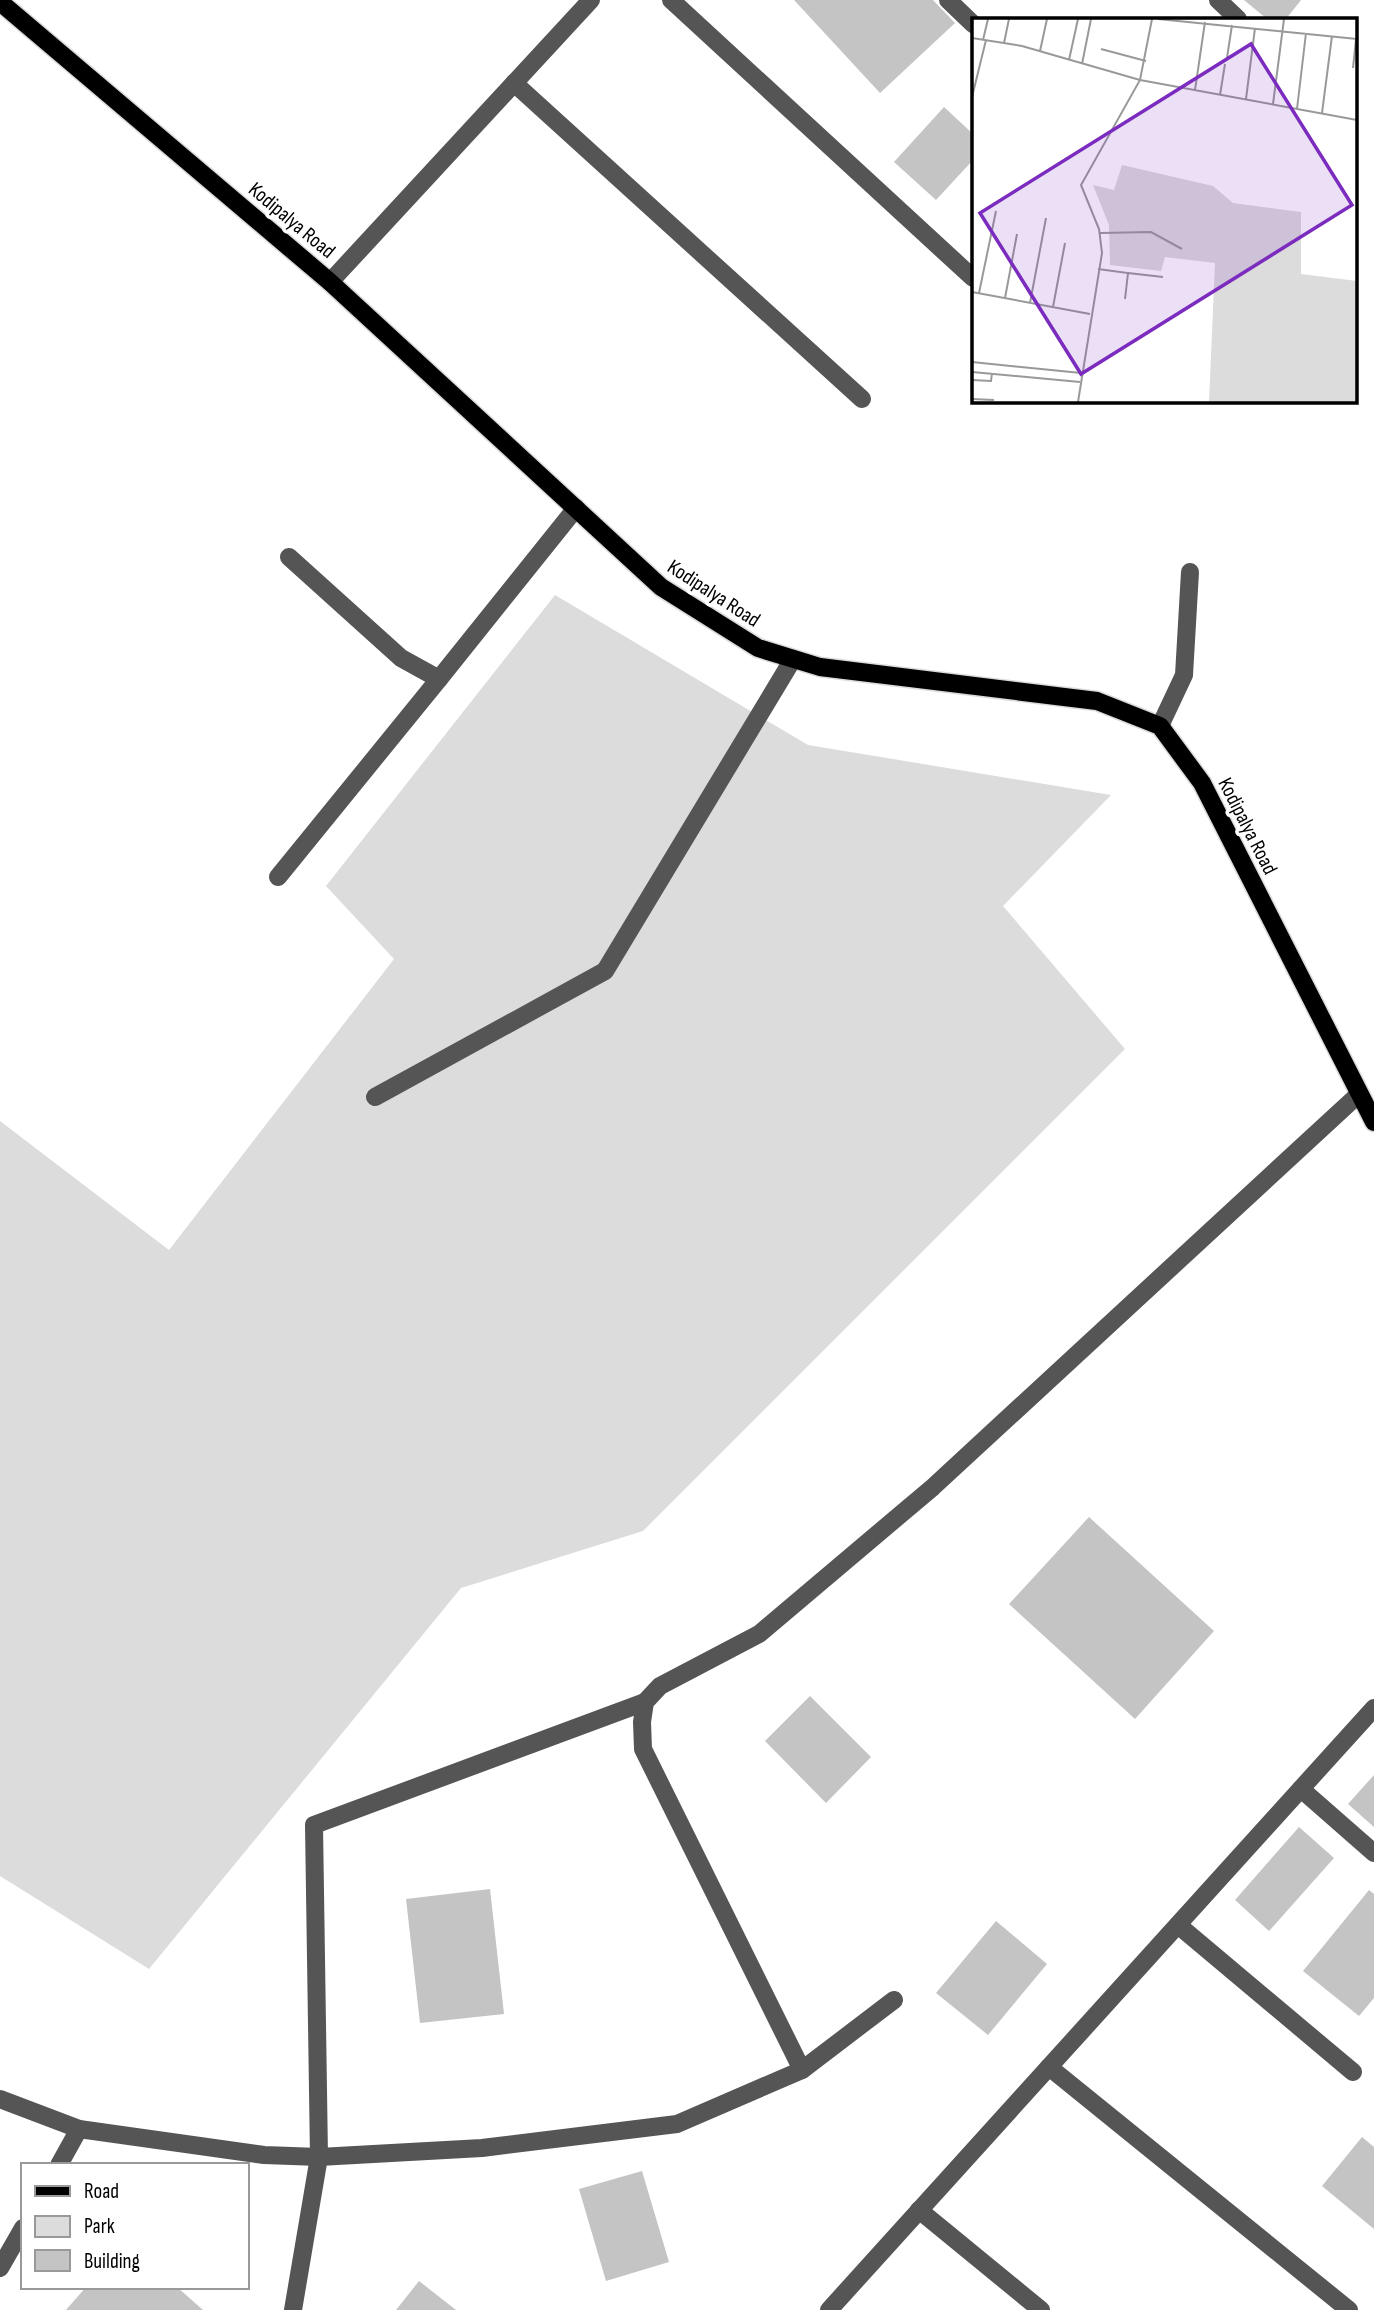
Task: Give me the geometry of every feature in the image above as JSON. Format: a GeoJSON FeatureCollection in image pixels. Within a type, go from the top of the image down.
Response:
{"type":"FeatureCollection","features":[{"type":"Feature","properties":{"kind":"main road","name":"Kodipalya Road"},"geometry":{"type":"LineString","coordinates":[[6,3],[330,282],[660,587],[758,648],[820,667],[1097,701],[1160,726],[1202,783],[1374,1122]]}},
{"type":"Feature","properties":{"kind":"street"},"geometry":{"type":"LineString","coordinates":[[330,282],[591,0]]}},
{"type":"Feature","properties":{"kind":"street"},"geometry":{"type":"LineString","coordinates":[[671,0],[972,277]]}},
{"type":"Feature","properties":{"kind":"street"},"geometry":{"type":"LineString","coordinates":[[948,0],[972,23]]}},
{"type":"Feature","properties":{"kind":"street"},"geometry":{"type":"LineString","coordinates":[[1218,0],[1237,18]]}},
{"type":"Feature","properties":{"kind":"street"},"geometry":{"type":"LineString","coordinates":[[514,83],[862,399]]}},
{"type":"Feature","properties":{"kind":"street"},"geometry":{"type":"LineString","coordinates":[[278,877],[576,508]]}},
{"type":"Feature","properties":{"kind":"street"},"geometry":{"type":"LineString","coordinates":[[289,557],[401,658],[439,679]]}},
{"type":"Feature","properties":{"kind":"street"},"geometry":{"type":"LineString","coordinates":[[1160,726],[1184,675],[1190,572]]}},
{"type":"Feature","properties":{"kind":"street"},"geometry":{"type":"LineString","coordinates":[[375,1097],[605,971],[793,659]]}},
{"type":"Feature","properties":{"kind":"street"},"geometry":{"type":"LineString","coordinates":[[293,2310],[318,2157],[314,1825],[645,1702],[660,1686],[759,1634],[923,1496],[1359,1094]]}},
{"type":"Feature","properties":{"kind":"street"},"geometry":{"type":"LineString","coordinates":[[645,1702],[642,1721],[643,1749],[802,2070]]}},
{"type":"Feature","properties":{"kind":"street"},"geometry":{"type":"LineString","coordinates":[[829,2310],[1374,1709]]}},
{"type":"Feature","properties":{"kind":"street"},"geometry":{"type":"LineString","coordinates":[[1301,1789],[1374,1853]]}},
{"type":"Feature","properties":{"kind":"street"},"geometry":{"type":"LineString","coordinates":[[1178,1925],[1353,2072]]}},
{"type":"Feature","properties":{"kind":"street"},"geometry":{"type":"LineString","coordinates":[[0,2099],[79,2129],[264,2155],[318,2157],[482,2148],[677,2124],[802,2070],[894,2000]]}},
{"type":"Feature","properties":{"kind":"street"},"geometry":{"type":"LineString","coordinates":[[1049,2067],[1349,2310]]}},
{"type":"Feature","properties":{"kind":"street"},"geometry":{"type":"LineString","coordinates":[[59,2163],[79,2129]]}},
{"type":"Feature","properties":{"kind":"street"},"geometry":{"type":"LineString","coordinates":[[919,2210],[1041,2310]]}},
{"type":"Feature","properties":{"kind":"street"},"geometry":{"type":"LineString","coordinates":[[0,2267],[21,2231]]}},
{"type":"Feature","properties":{"kind":"green space"},"geometry":{"type":"Polygon","coordinates":[[[555,595],[808,745],[1111,795],[1003,906],[1125,1049],[643,1531],[461,1588],[149,1969],[0,1876],[0,1121],[169,1250],[394,959],[326,886],[555,595]]]}},
{"type":"Feature","properties":{"kind":"building"},"geometry":{"type":"Polygon","coordinates":[[[794,0],[933,0],[955,23],[880,93],[794,0]]]}},
{"type":"Feature","properties":{"kind":"building"},"geometry":{"type":"Polygon","coordinates":[[[1244,0],[1301,0],[1287,18],[1266,18],[1244,0]]]}},
{"type":"Feature","properties":{"kind":"building"},"geometry":{"type":"Polygon","coordinates":[[[944,107],[972,133],[972,161],[936,200],[894,162],[944,107]]]}},
{"type":"Feature","properties":{"kind":"building"},"geometry":{"type":"Polygon","coordinates":[[[1089,1517],[1214,1631],[1135,1719],[1009,1604],[1089,1517]]]}},
{"type":"Feature","properties":{"kind":"building"},"geometry":{"type":"Polygon","coordinates":[[[810,1696],[871,1757],[826,1803],[765,1741],[810,1696]]]}},
{"type":"Feature","properties":{"kind":"building"},"geometry":{"type":"Polygon","coordinates":[[[1374,1775],[1374,1827],[1348,1804],[1374,1775]]]}},
{"type":"Feature","properties":{"kind":"building"},"geometry":{"type":"Polygon","coordinates":[[[1299,1827],[1334,1858],[1269,1931],[1235,1900],[1299,1827]]]}},
{"type":"Feature","properties":{"kind":"building"},"geometry":{"type":"Polygon","coordinates":[[[490,1889],[504,2014],[420,2023],[406,1899],[490,1889]]]}},
{"type":"Feature","properties":{"kind":"building"},"geometry":{"type":"Polygon","coordinates":[[[1369,1890],[1374,1894],[1374,1998],[1359,2016],[1303,1971],[1369,1890]]]}},
{"type":"Feature","properties":{"kind":"building"},"geometry":{"type":"Polygon","coordinates":[[[996,1921],[1047,1964],[988,2035],[936,1993],[996,1921]]]}},
{"type":"Feature","properties":{"kind":"building"},"geometry":{"type":"Polygon","coordinates":[[[1362,2137],[1374,2147],[1374,2229],[1322,2186],[1362,2137]]]}},
{"type":"Feature","properties":{"kind":"building"},"geometry":{"type":"Polygon","coordinates":[[[642,2171],[669,2262],[606,2281],[579,2189],[642,2171]]]}},
{"type":"Feature","properties":{"kind":"building"},"geometry":{"type":"Polygon","coordinates":[[[419,2281],[456,2310],[396,2310],[419,2281]]]}},
{"type":"Feature","properties":{"kind":"building"},"geometry":{"type":"Polygon","coordinates":[[[84,2289],[179,2289],[203,2310],[66,2310],[84,2289]]]}}]}
